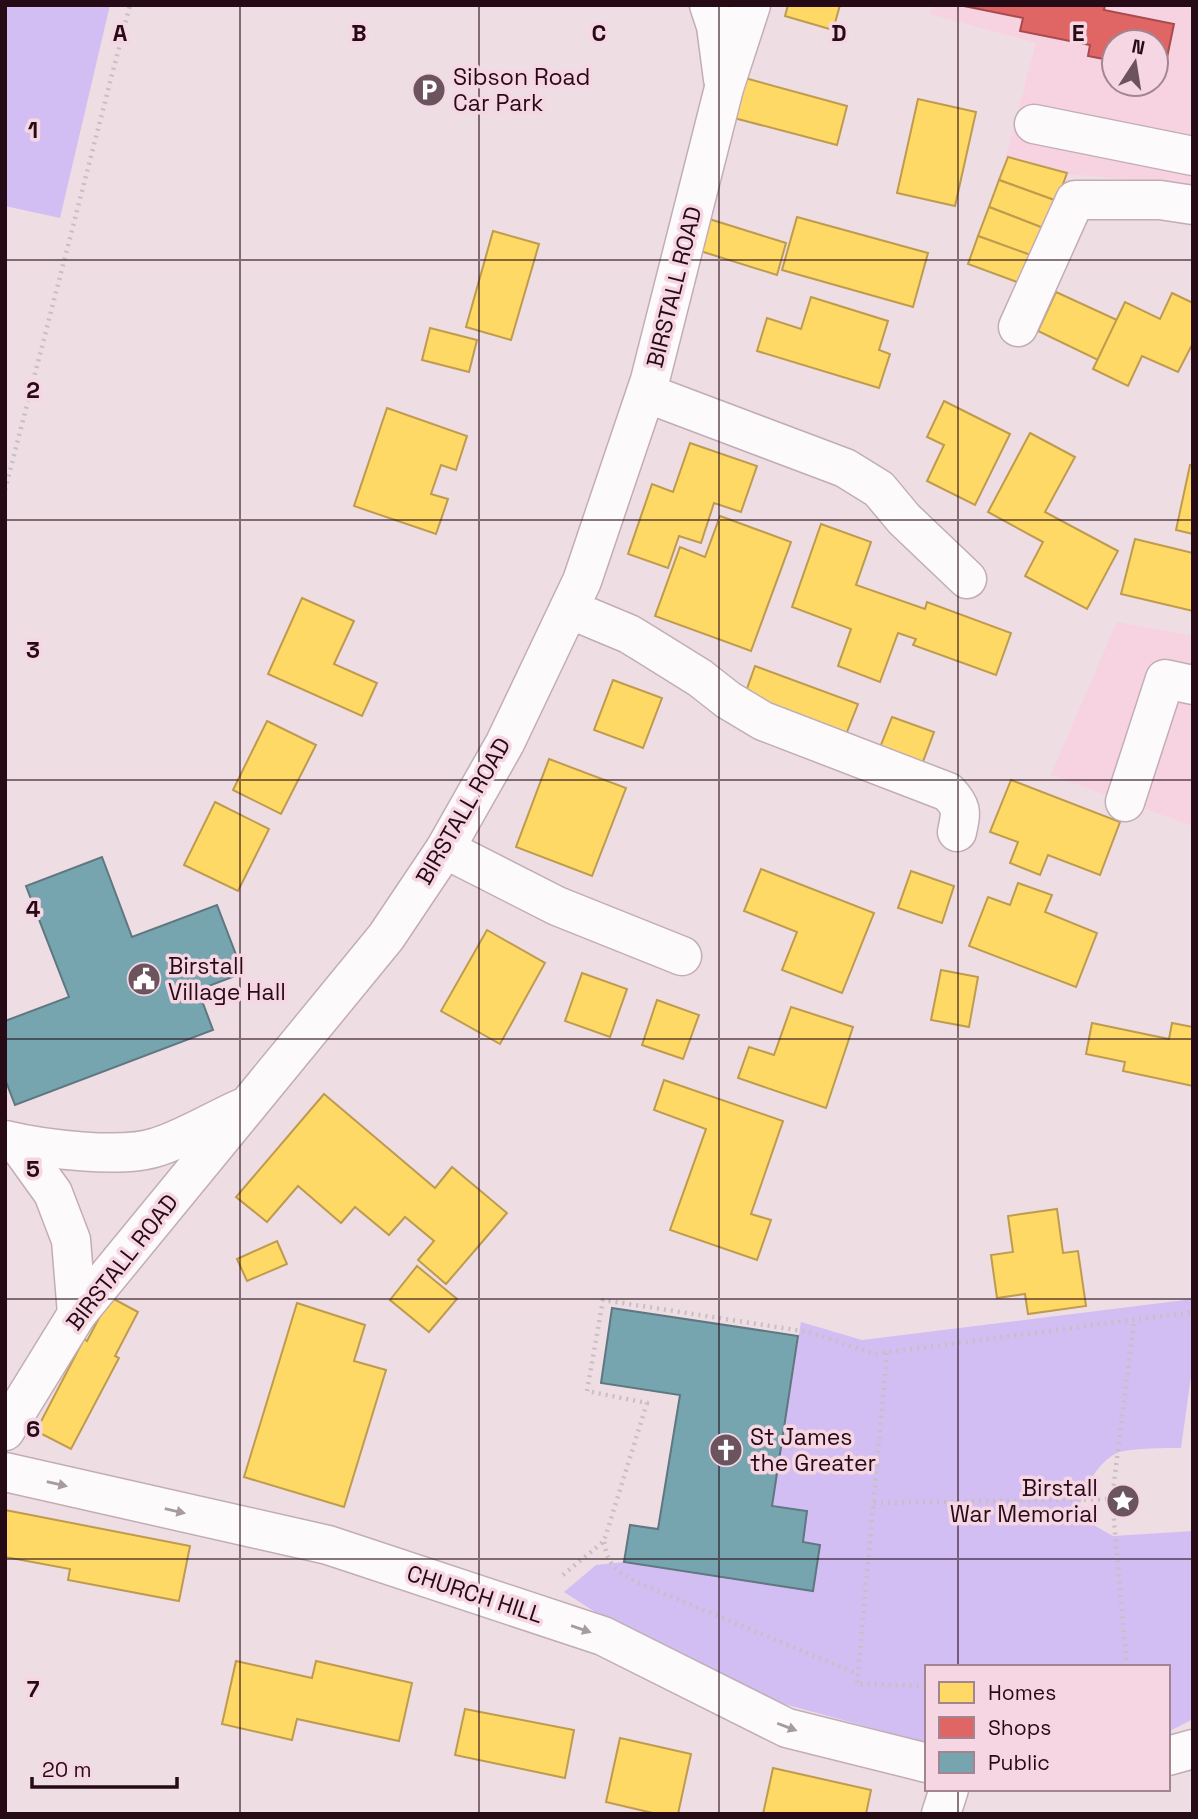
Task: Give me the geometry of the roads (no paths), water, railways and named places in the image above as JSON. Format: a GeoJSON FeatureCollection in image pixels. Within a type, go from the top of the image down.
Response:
{"type":"FeatureCollection","features":[{"type":"Feature","properties":{"kind":"street","name":"BIRSTALL ROAD"},"geometry":{"type":"LineString","coordinates":[[709,5],[716,26],[724,88]]}},
{"type":"Feature","properties":{"kind":"street","name":"BIRSTALL ROAD"},"geometry":{"type":"LineString","coordinates":[[5,1431],[77,1314],[386,937],[445,849],[505,743],[582,581],[646,393],[724,88],[751,5]]}},
{"type":"Feature","properties":{"kind":"street"},"geometry":{"type":"LineString","coordinates":[[1034,124],[1193,156]]}},
{"type":"Feature","properties":{"kind":"street"},"geometry":{"type":"LineString","coordinates":[[1018,327],[1075,200],[1160,200],[1193,205]]}},
{"type":"Feature","properties":{"kind":"street"},"geometry":{"type":"LineString","coordinates":[[646,393],[845,468],[879,489],[904,519],[967,579]]}},
{"type":"Feature","properties":{"kind":"street"},"geometry":{"type":"LineString","coordinates":[[569,609],[629,634],[763,721],[948,792],[958,802],[961,813],[957,832]]}},
{"type":"Feature","properties":{"kind":"street"},"geometry":{"type":"LineString","coordinates":[[1125,802],[1165,680],[1193,685]]}},
{"type":"Feature","properties":{"kind":"street"},"geometry":{"type":"LineString","coordinates":[[445,849],[557,906],[682,956]]}},
{"type":"Feature","properties":{"kind":"street"},"geometry":{"type":"LineString","coordinates":[[11,1141],[75,1150],[115,1152],[156,1148],[250,1104]]}},
{"type":"Feature","properties":{"kind":"street"},"geometry":{"type":"LineString","coordinates":[[11,1141],[53,1193],[71,1240],[77,1314]]}},
{"type":"Feature","properties":{"kind":"street","name":"CHURCH HILL"},"geometry":{"type":"LineString","coordinates":[[5,1472],[328,1545],[603,1636],[787,1728],[925,1762]]}},
{"type":"Feature","properties":{"kind":"street"},"geometry":{"type":"LineString","coordinates":[[1170,1755],[1193,1749]]}},
{"type":"Feature","properties":{"kind":"street"},"geometry":{"type":"LineString","coordinates":[[941,1814],[948,1791]]}},
{"type":"Feature","properties":{"kind":"place","name":"Sibson Road Car Park"},"geometry":{"type":"Point","coordinates":[429,90]}},
{"type":"Feature","properties":{"kind":"place","name":"Birstall Village Hall"},"geometry":{"type":"Point","coordinates":[144,979]}},
{"type":"Feature","properties":{"kind":"place","name":"St James the Greater"},"geometry":{"type":"Point","coordinates":[726,1450]}},
{"type":"Feature","properties":{"kind":"place","name":"Birstall War Memorial"},"geometry":{"type":"Point","coordinates":[1123,1501]}}]}
